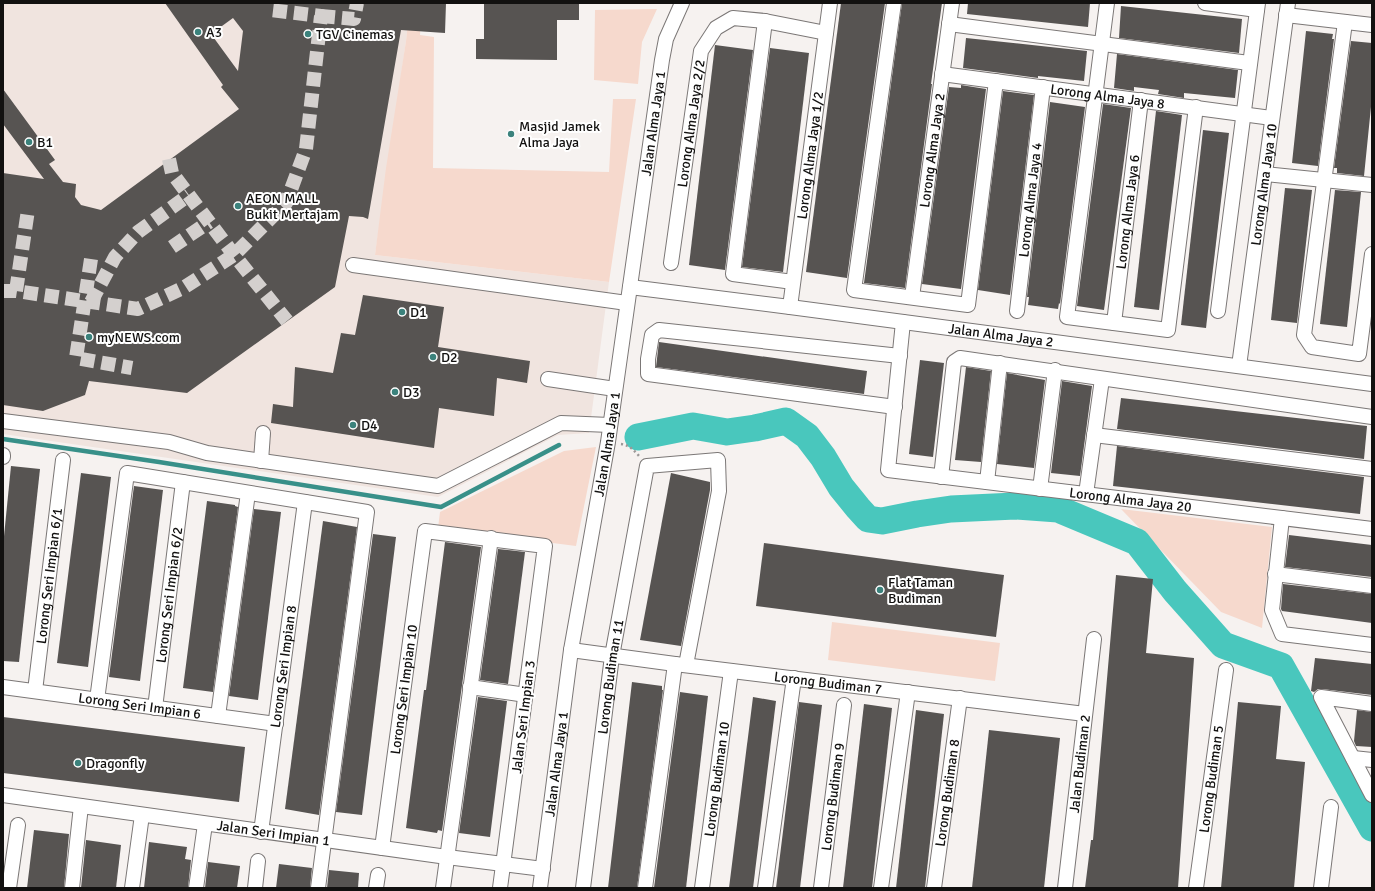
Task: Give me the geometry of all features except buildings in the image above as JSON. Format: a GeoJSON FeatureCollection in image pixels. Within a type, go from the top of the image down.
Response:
{"type":"FeatureCollection","features":[{"type":"Feature","properties":{"kind":"street","name":"Jalan Alma Jaya 1"},"geometry":{"type":"LineString","coordinates":[[540,888],[571,650],[608,442],[662,60],[666,40],[682,3]]}},
{"type":"Feature","properties":{"kind":"street","name":"Lorong Alma Jaya 1/2"},"geometry":{"type":"LineString","coordinates":[[790,307],[830,3]]}},
{"type":"Feature","properties":{"kind":"street"},"geometry":{"type":"LineString","coordinates":[[894,3],[854,290],[968,305],[996,81]]}},
{"type":"Feature","properties":{"kind":"street","name":"Lorong Alma Jaya 2"},"geometry":{"type":"LineString","coordinates":[[912,297],[952,3]]}},
{"type":"Feature","properties":{"kind":"street"},"geometry":{"type":"LineString","coordinates":[[1107,3],[1067,317],[1168,330],[1196,107]]}},
{"type":"Feature","properties":{"kind":"street"},"geometry":{"type":"LineString","coordinates":[[1207,3],[1257,7]]}},
{"type":"Feature","properties":{"kind":"street","name":"Lorong Alma Jaya 10"},"geometry":{"type":"LineString","coordinates":[[1218,311],[1257,7]]}},
{"type":"Feature","properties":{"kind":"street"},"geometry":{"type":"LineString","coordinates":[[1287,9],[1345,22],[1372,25]]}},
{"type":"Feature","properties":{"kind":"street","name":"Lorong Alma Jaya 10"},"geometry":{"type":"LineString","coordinates":[[1239,366],[1287,9]]}},
{"type":"Feature","properties":{"kind":"street","name":"Lorong Alma Jaya 2/2"},"geometry":{"type":"LineString","coordinates":[[671,264],[701,51],[716,28],[733,18],[766,21],[826,33]]}},
{"type":"Feature","properties":{"kind":"street"},"geometry":{"type":"LineString","coordinates":[[766,21],[733,274],[793,282]]}},
{"type":"Feature","properties":{"kind":"street"},"geometry":{"type":"LineString","coordinates":[[1345,22],[1304,335],[1312,347],[1359,354],[1372,254]]}},
{"type":"Feature","properties":{"kind":"street"},"geometry":{"type":"LineString","coordinates":[[949,24],[1250,63]]}},
{"type":"Feature","properties":{"kind":"street","name":"Lorong Alma Jaya 8"},"geometry":{"type":"LineString","coordinates":[[942,74],[1272,118]]}},
{"type":"Feature","properties":{"kind":"street","name":"Lorong Alma Jaya 4"},"geometry":{"type":"LineString","coordinates":[[1017,312],[1043,87]]}},
{"type":"Feature","properties":{"kind":"street","name":"Lorong Alma Jaya 6"},"geometry":{"type":"LineString","coordinates":[[1114,323],[1140,100]]}},
{"type":"Feature","properties":{"kind":"street"},"geometry":{"type":"LineString","coordinates":[[1265,174],[1372,185]]}},
{"type":"Feature","properties":{"kind":"street"},"geometry":{"type":"LineString","coordinates":[[353,265],[627,303]]}},
{"type":"Feature","properties":{"kind":"street","name":"Jalan Alma Jaya 2"},"geometry":{"type":"LineString","coordinates":[[630,287],[1372,384]]}},
{"type":"Feature","properties":{"kind":"street"},"geometry":{"type":"LineString","coordinates":[[900,356],[659,330],[652,335],[648,359],[648,374],[895,407],[900,356],[903,322]]}},
{"type":"Feature","properties":{"kind":"street"},"geometry":{"type":"LineString","coordinates":[[941,477],[954,362],[960,358],[1055,370],[1102,379],[1372,417]]}},
{"type":"Feature","properties":{"kind":"street"},"geometry":{"type":"LineString","coordinates":[[987,482],[1000,363]]}},
{"type":"Feature","properties":{"kind":"street"},"geometry":{"type":"LineString","coordinates":[[1040,489],[1055,370]]}},
{"type":"Feature","properties":{"kind":"street"},"geometry":{"type":"LineString","coordinates":[[548,379],[615,389]]}},
{"type":"Feature","properties":{"kind":"street"},"geometry":{"type":"LineString","coordinates":[[1086,494],[1102,379]]}},
{"type":"Feature","properties":{"kind":"street","name":"Lorong Alma Jaya 20"},"geometry":{"type":"LineString","coordinates":[[895,407],[888,470],[1372,528]]}},
{"type":"Feature","properties":{"kind":"street"},"geometry":{"type":"LineString","coordinates":[[3,421],[169,442],[207,454],[438,486],[561,424],[610,425]]}},
{"type":"Feature","properties":{"kind":"street"},"geometry":{"type":"LineString","coordinates":[[261,461],[263,433]]}},
{"type":"Feature","properties":{"kind":"street"},"geometry":{"type":"LineString","coordinates":[[1094,435],[1372,469]]}},
{"type":"Feature","properties":{"kind":"street","name":"Lorong Seri Impian 6/1"},"geometry":{"type":"LineString","coordinates":[[35,692],[63,460]]}},
{"type":"Feature","properties":{"kind":"street"},"geometry":{"type":"LineString","coordinates":[[645,888],[681,665],[719,491],[718,460],[647,466]]}},
{"type":"Feature","properties":{"kind":"street","name":"Lorong Budiman 11"},"geometry":{"type":"LineString","coordinates":[[583,888],[612,656],[647,466]]}},
{"type":"Feature","properties":{"kind":"street"},"geometry":{"type":"LineString","coordinates":[[97,700],[127,473],[367,512],[318,888]]}},
{"type":"Feature","properties":{"kind":"street","name":"Lorong Seri Impian 6/2"},"geometry":{"type":"LineString","coordinates":[[155,708],[183,482]]}},
{"type":"Feature","properties":{"kind":"street"},"geometry":{"type":"LineString","coordinates":[[218,716],[248,493]]}},
{"type":"Feature","properties":{"kind":"street","name":"Lorong Seri Impian 8"},"geometry":{"type":"LineString","coordinates":[[261,832],[305,502]]}},
{"type":"Feature","properties":{"kind":"street"},"geometry":{"type":"LineString","coordinates":[[1282,518],[1272,610],[1282,634],[1372,645]]}},
{"type":"Feature","properties":{"kind":"street","name":"Lorong Seri Impian 10"},"geometry":{"type":"LineString","coordinates":[[382,848],[425,531],[491,538]]}},
{"type":"Feature","properties":{"kind":"street"},"geometry":{"type":"LineString","coordinates":[[443,888],[491,538]]}},
{"type":"Feature","properties":{"kind":"street","name":"Jalan Seri Impian 3"},"geometry":{"type":"LineString","coordinates":[[491,538],[545,546],[500,888]]}},
{"type":"Feature","properties":{"kind":"street"},"geometry":{"type":"LineString","coordinates":[[1275,574],[1372,586]]}},
{"type":"Feature","properties":{"kind":"street","name":"Jalan Budiman 2"},"geometry":{"type":"LineString","coordinates":[[1065,888],[1094,639]]}},
{"type":"Feature","properties":{"kind":"street","name":"Lorong Budiman 7"},"geometry":{"type":"LineString","coordinates":[[571,650],[681,665],[1085,714]]}},
{"type":"Feature","properties":{"kind":"street","name":"Lorong Budiman 10"},"geometry":{"type":"LineString","coordinates":[[702,888],[731,670]]}},
{"type":"Feature","properties":{"kind":"street","name":"Lorong Budiman 5"},"geometry":{"type":"LineString","coordinates":[[1196,888],[1226,670]]}},
{"type":"Feature","properties":{"kind":"street"},"geometry":{"type":"LineString","coordinates":[[765,888],[794,678]]}},
{"type":"Feature","properties":{"kind":"street","name":"Lorong Seri Impian 6"},"geometry":{"type":"LineString","coordinates":[[3,687],[276,724]]}},
{"type":"Feature","properties":{"kind":"street"},"geometry":{"type":"LineString","coordinates":[[470,688],[526,695]]}},
{"type":"Feature","properties":{"kind":"street"},"geometry":{"type":"LineString","coordinates":[[880,888],[908,692]]}},
{"type":"Feature","properties":{"kind":"street","name":"Lorong Budiman 8"},"geometry":{"type":"LineString","coordinates":[[934,888],[960,698]]}},
{"type":"Feature","properties":{"kind":"street"},"geometry":{"type":"LineString","coordinates":[[1372,704],[1321,698],[1372,795]]}},
{"type":"Feature","properties":{"kind":"street","name":"Lorong Budiman 9"},"geometry":{"type":"LineString","coordinates":[[821,888],[844,705]]}},
{"type":"Feature","properties":{"kind":"street"},"geometry":{"type":"LineString","coordinates":[[1353,758],[1372,760]]}},
{"type":"Feature","properties":{"kind":"street","name":"Jalan Seri Impian 1"},"geometry":{"type":"LineString","coordinates":[[3,796],[503,865],[543,869]]}},
{"type":"Feature","properties":{"kind":"street"},"geometry":{"type":"LineString","coordinates":[[72,888],[81,806]]}},
{"type":"Feature","properties":{"kind":"street"},"geometry":{"type":"LineString","coordinates":[[1321,888],[1331,807]]}},
{"type":"Feature","properties":{"kind":"street"},"geometry":{"type":"LineString","coordinates":[[132,888],[142,815]]}},
{"type":"Feature","properties":{"kind":"street"},"geometry":{"type":"LineString","coordinates":[[196,888],[205,824]]}},
{"type":"Feature","properties":{"kind":"street"},"geometry":{"type":"LineString","coordinates":[[9,888],[18,825]]}},
{"type":"Feature","properties":{"kind":"street"},"geometry":{"type":"LineString","coordinates":[[255,888],[258,861]]}},
{"type":"Feature","properties":{"kind":"path"},"geometry":{"type":"LineString","coordinates":[[608,442],[625,445],[633,449],[647,466]]}},
{"type":"Feature","properties":{"kind":"shaded area"},"geometry":{"type":"Polygon","coordinates":[[[3,3],[410,3],[406,41],[375,255],[609,282],[589,433],[558,435],[438,497],[3,434],[3,3]]]}},
{"type":"Feature","properties":{"kind":"shaded area"},"geometry":{"type":"Polygon","coordinates":[[[410,3],[422,3],[420,35],[434,37],[433,168],[609,172],[613,99],[636,99],[609,282],[375,255],[386,168],[406,41],[410,3]]]}},
{"type":"Feature","properties":{"kind":"shaded area"},"geometry":{"type":"Polygon","coordinates":[[[657,9],[642,42],[638,84],[594,80],[595,10],[657,9]]]}},
{"type":"Feature","properties":{"kind":"shaded area"},"geometry":{"type":"Polygon","coordinates":[[[596,447],[576,546],[438,528],[440,512],[564,451],[596,447]]]}},
{"type":"Feature","properties":{"kind":"shaded area"},"geometry":{"type":"Polygon","coordinates":[[[1121,509],[1272,527],[1262,628],[1221,612],[1121,509]]]}},
{"type":"Feature","properties":{"kind":"shaded area"},"geometry":{"type":"Polygon","coordinates":[[[832,622],[1000,643],[995,681],[828,660],[832,622]]]}},
{"type":"Feature","properties":{"kind":"waterway"},"geometry":{"type":"LineString","coordinates":[[638,437],[693,426],[727,432],[786,421],[807,436],[823,457],[841,487],[868,519],[882,521],[951,509],[1015,506],[1058,509],[1137,542],[1175,591],[1223,645],[1281,666],[1372,828]]}},
{"type":"Feature","properties":{"kind":"waterway"},"geometry":{"type":"LineString","coordinates":[[3,439],[159,462],[441,507],[559,445]]}},
{"type":"Feature","properties":{"kind":"tunnel"},"geometry":{"type":"LineString","coordinates":[[321,16],[354,19],[357,3]]}},
{"type":"Feature","properties":{"kind":"tunnel"},"geometry":{"type":"LineString","coordinates":[[3,291],[16,291],[138,309],[183,288],[234,255],[286,203],[306,149],[321,16],[270,10]]}},
{"type":"Feature","properties":{"kind":"tunnel"},"geometry":{"type":"LineString","coordinates":[[169,159],[172,173],[234,255],[287,321]]}},
{"type":"Feature","properties":{"kind":"tunnel"},"geometry":{"type":"LineString","coordinates":[[91,302],[115,257],[138,232],[189,195]]}},
{"type":"Feature","properties":{"kind":"tunnel"},"geometry":{"type":"LineString","coordinates":[[16,291],[28,210]]}},
{"type":"Feature","properties":{"kind":"tunnel"},"geometry":{"type":"LineString","coordinates":[[172,247],[209,222]]}},
{"type":"Feature","properties":{"kind":"tunnel"},"geometry":{"type":"LineString","coordinates":[[91,259],[76,358],[132,368]]}},
{"type":"Feature","properties":{"kind":"place","name":"A3"},"geometry":{"type":"Point","coordinates":[198,32]}},
{"type":"Feature","properties":{"kind":"place","name":"TGV Cinemas"},"geometry":{"type":"Point","coordinates":[308,34]}},
{"type":"Feature","properties":{"kind":"place","name":"Masjid Jamek Alma Jaya"},"geometry":{"type":"Point","coordinates":[511,134]}},
{"type":"Feature","properties":{"kind":"place","name":"B1"},"geometry":{"type":"Point","coordinates":[29,142]}},
{"type":"Feature","properties":{"kind":"place","name":"AEON MALL Bukit Mertajam"},"geometry":{"type":"Point","coordinates":[238,206]}},
{"type":"Feature","properties":{"kind":"place","name":"D1"},"geometry":{"type":"Point","coordinates":[402,312]}},
{"type":"Feature","properties":{"kind":"place","name":"myNEWS.com"},"geometry":{"type":"Point","coordinates":[89,337]}},
{"type":"Feature","properties":{"kind":"place","name":"D2"},"geometry":{"type":"Point","coordinates":[433,357]}},
{"type":"Feature","properties":{"kind":"place","name":"D3"},"geometry":{"type":"Point","coordinates":[395,392]}},
{"type":"Feature","properties":{"kind":"place","name":"D4"},"geometry":{"type":"Point","coordinates":[353,425]}},
{"type":"Feature","properties":{"kind":"place","name":"Flat Taman Budiman"},"geometry":{"type":"Point","coordinates":[880,590]}},
{"type":"Feature","properties":{"kind":"place","name":"Dragonfly"},"geometry":{"type":"Point","coordinates":[78,763]}}]}
